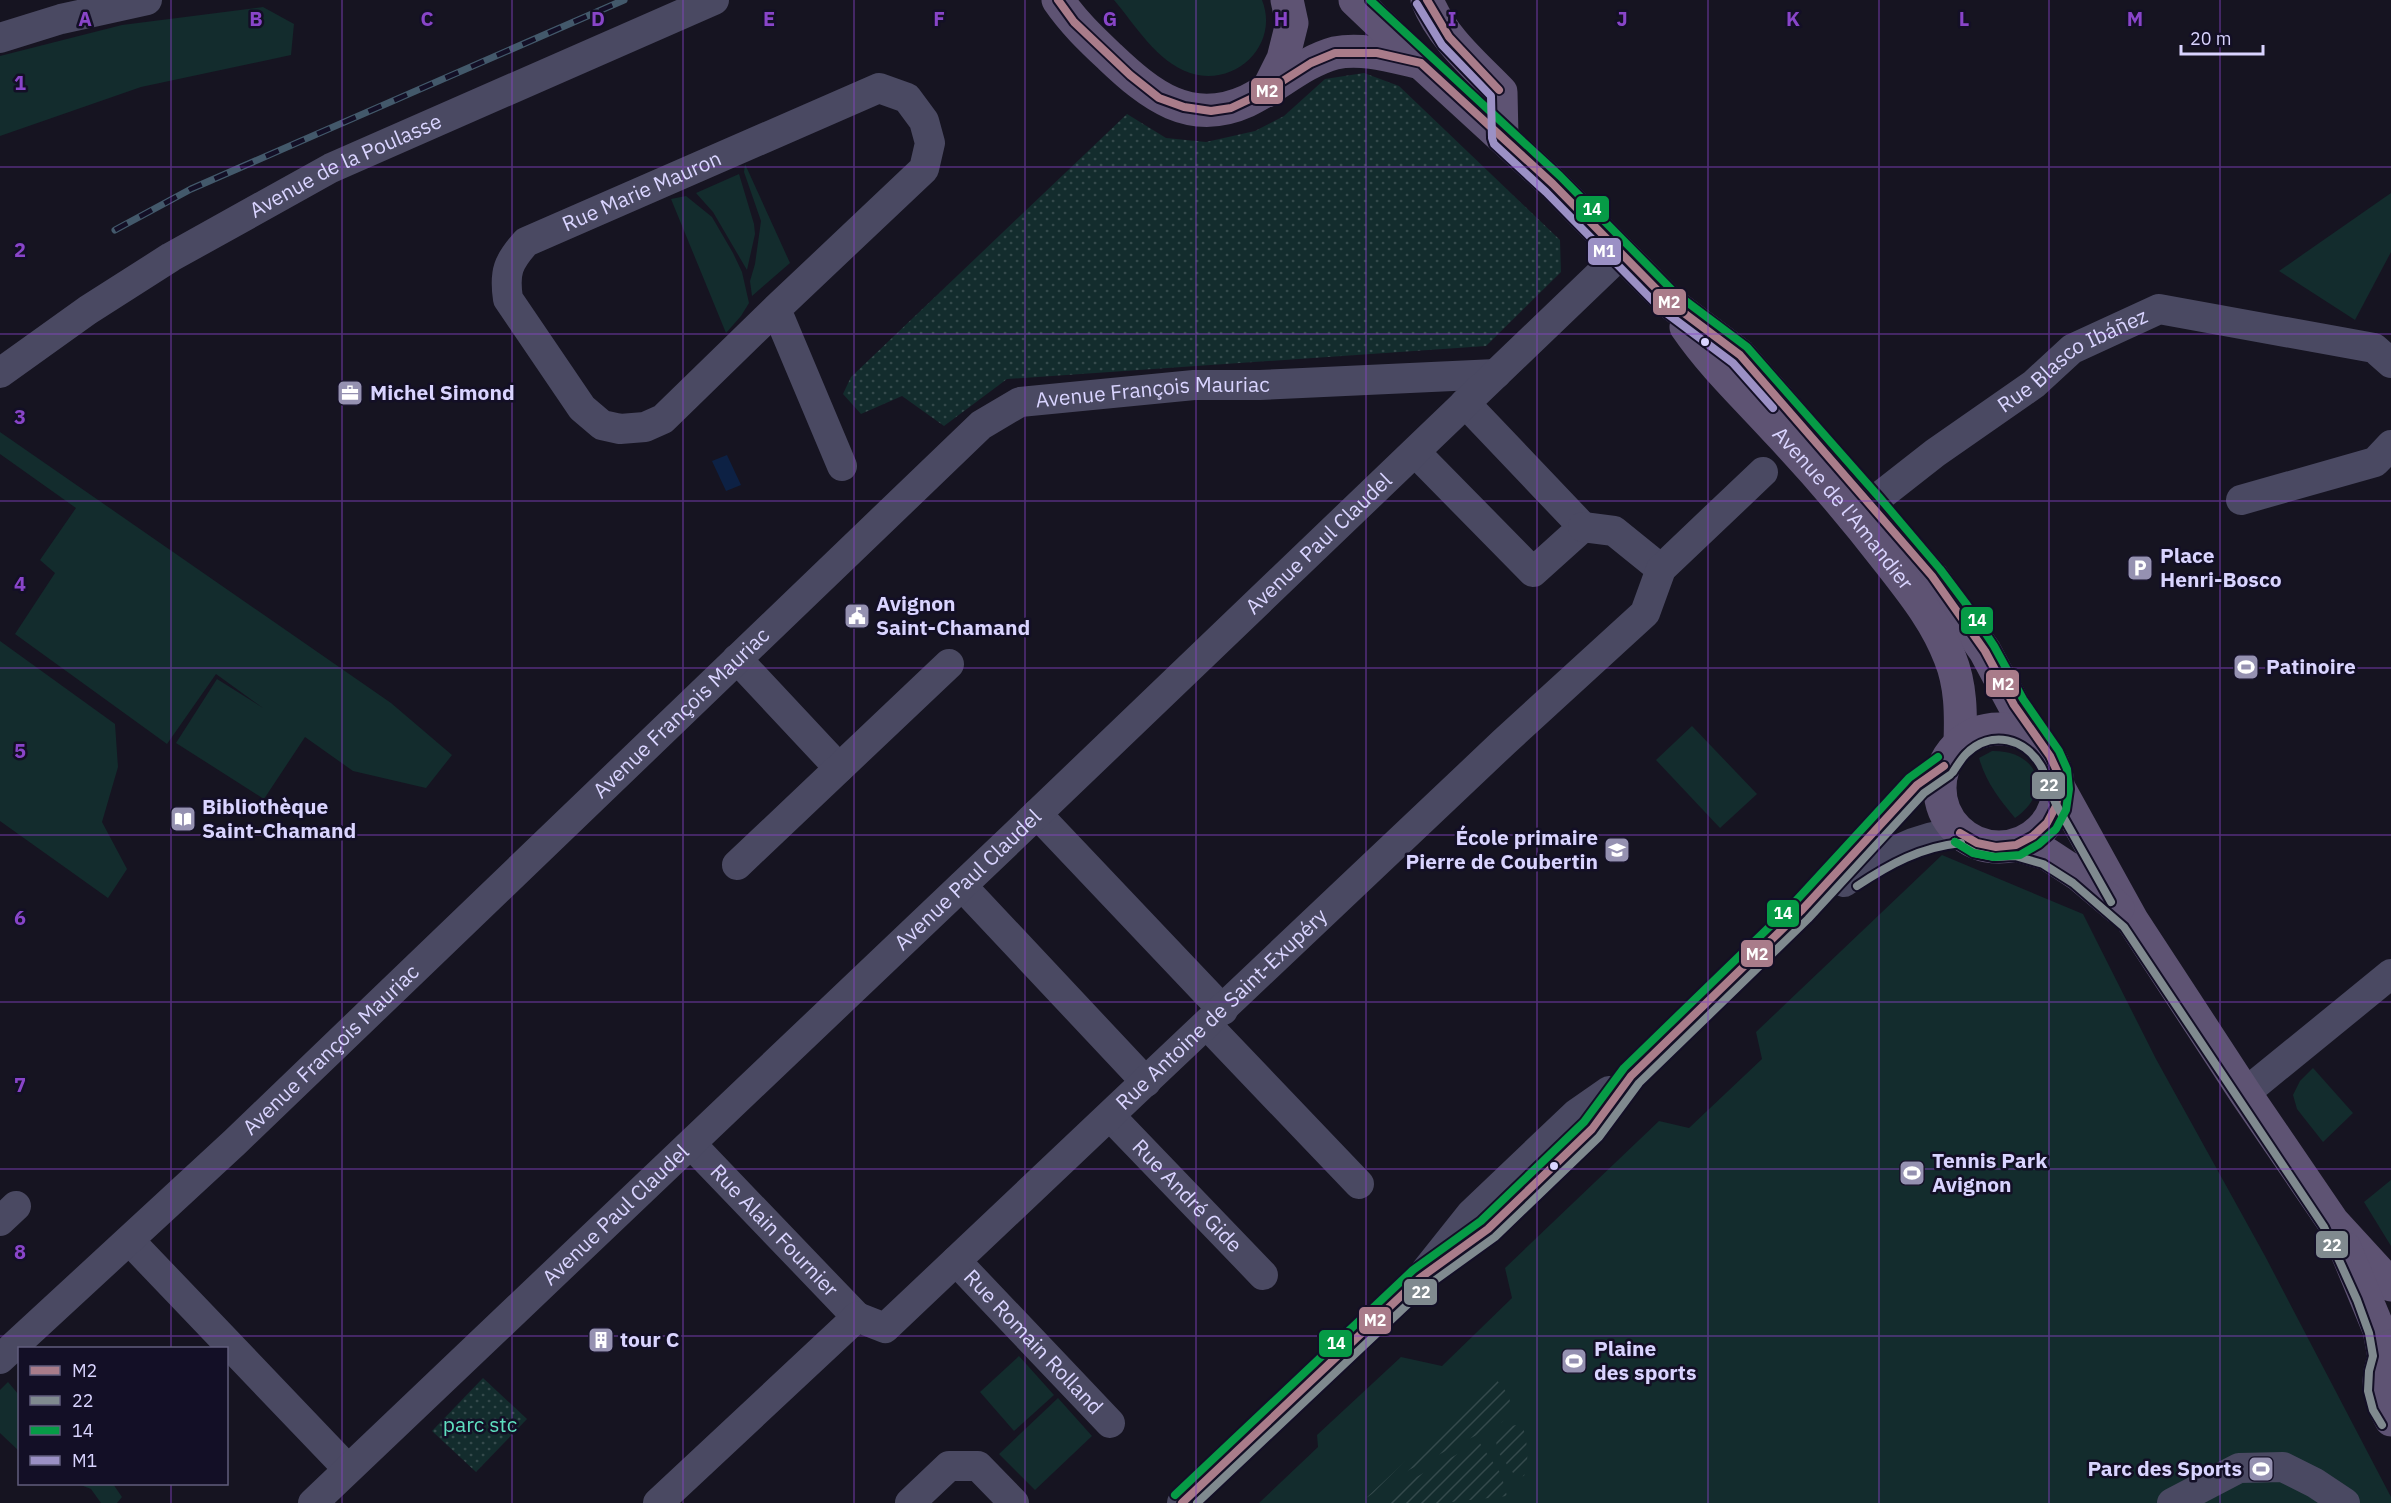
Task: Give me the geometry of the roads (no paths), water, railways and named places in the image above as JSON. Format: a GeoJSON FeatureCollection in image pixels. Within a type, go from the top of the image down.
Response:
{"type":"FeatureCollection","features":[{"type":"Feature","properties":{"kind":"main road"},"geometry":{"type":"LineString","coordinates":[[1058,0],[1074,22],[1130,75],[1159,98],[1184,107],[1211,111],[1232,108],[1267,91],[1311,63],[1335,53],[1377,53],[1421,63]]}},
{"type":"Feature","properties":{"kind":"main road"},"geometry":{"type":"LineString","coordinates":[[1267,91],[1283,59],[1292,23],[1287,0]]}},
{"type":"Feature","properties":{"kind":"main road","name":"Avenue de l'Amandier"},"geometry":{"type":"LineString","coordinates":[[1355,0],[1553,184],[1668,301],[1740,355],[1862,511],[1939,632],[1951,660],[1959,690],[1961,717],[1952,755]]}},
{"type":"Feature","properties":{"kind":"main road"},"geometry":{"type":"LineString","coordinates":[[1427,0],[1435,20],[1447,36],[1501,92],[1502,137]]}},
{"type":"Feature","properties":{"kind":"main road","name":"Avenue de l'Amandier"},"geometry":{"type":"LineString","coordinates":[[1862,511],[1932,576],[1986,651],[2014,705],[2039,743]]}},
{"type":"Feature","properties":{"kind":"main road"},"geometry":{"type":"LineString","coordinates":[[2016,845],[2033,836],[2047,823],[2056,806],[2059,788],[2057,771],[2050,756],[2039,743],[2024,734],[2008,728],[1991,729],[1974,734],[1952,755],[1940,784],[1941,802],[1948,819],[1960,833],[1977,843],[1996,847],[2016,845],[2047,854],[2079,875],[2132,920]]}},
{"type":"Feature","properties":{"kind":"main road"},"geometry":{"type":"LineString","coordinates":[[2059,788],[2132,920],[2245,1093],[2333,1222],[2391,1285]]}},
{"type":"Feature","properties":{"kind":"main road"},"geometry":{"type":"LineString","coordinates":[[2333,1222],[2367,1296],[2387,1352],[2379,1373],[2378,1390],[2391,1420]]}},
{"type":"Feature","properties":{"kind":"street"},"geometry":{"type":"LineString","coordinates":[[0,38],[60,19],[147,0]]}},
{"type":"Feature","properties":{"kind":"street","name":"Avenue de la Poulasse"},"geometry":{"type":"LineString","coordinates":[[0,373],[88,310],[171,257],[331,168],[714,0]]}},
{"type":"Feature","properties":{"kind":"street","name":"Rue Marie Mauron"},"geometry":{"type":"LineString","coordinates":[[879,88],[907,98],[924,121],[930,143],[924,170],[776,309],[663,419],[645,427],[620,429],[602,425],[582,408],[508,299],[505,280],[512,258],[526,242],[879,88]]}},
{"type":"Feature","properties":{"kind":"street","name":"Avenue Paul Claudel"},"geometry":{"type":"LineString","coordinates":[[313,1503],[1622,254]]}},
{"type":"Feature","properties":{"kind":"street"},"geometry":{"type":"LineString","coordinates":[[776,309],[842,466]]}},
{"type":"Feature","properties":{"kind":"street","name":"Rue Blasco Ibáñez"},"geometry":{"type":"LineString","coordinates":[[1862,511],[1935,453],[2034,384],[2072,349],[2159,309],[2374,348],[2391,363]]}},
{"type":"Feature","properties":{"kind":"street","name":"Avenue François Mauriac"},"geometry":{"type":"LineString","coordinates":[[0,1359],[130,1241],[981,425],[1020,402],[1194,385],[1260,385],[1496,374]]}},
{"type":"Feature","properties":{"kind":"street"},"geometry":{"type":"LineString","coordinates":[[1465,404],[1583,526],[1614,531],[1661,569]]}},
{"type":"Feature","properties":{"kind":"street"},"geometry":{"type":"LineString","coordinates":[[2241,500],[2375,462],[2391,444]]}},
{"type":"Feature","properties":{"kind":"street"},"geometry":{"type":"LineString","coordinates":[[1415,452],[1533,572],[1583,526]]}},
{"type":"Feature","properties":{"kind":"street","name":"Rue Antoine de Saint-Exupéry"},"geometry":{"type":"LineString","coordinates":[[857,1317],[885,1328],[1504,742],[1645,613],[1661,569],[1763,472]]}},
{"type":"Feature","properties":{"kind":"street"},"geometry":{"type":"LineString","coordinates":[[737,659],[839,768]]}},
{"type":"Feature","properties":{"kind":"street"},"geometry":{"type":"LineString","coordinates":[[737,865],[949,664]]}},
{"type":"Feature","properties":{"kind":"street"},"geometry":{"type":"LineString","coordinates":[[1182,1503],[1420,1278],[1488,1229],[1592,1129],[1631,1076],[1802,911],[1917,785],[1952,755]]}},
{"type":"Feature","properties":{"kind":"street"},"geometry":{"type":"LineString","coordinates":[[1037,814],[1359,1184]]}},
{"type":"Feature","properties":{"kind":"street"},"geometry":{"type":"LineString","coordinates":[[1802,911],[1892,851],[1939,834],[1960,833]]}},
{"type":"Feature","properties":{"kind":"street"},"geometry":{"type":"LineString","coordinates":[[962,886],[1146,1082]]}},
{"type":"Feature","properties":{"kind":"street"},"geometry":{"type":"LineString","coordinates":[[2245,1093],[2391,974]]}},
{"type":"Feature","properties":{"kind":"street","name":"Rue André Gide"},"geometry":{"type":"LineString","coordinates":[[1110,1116],[1263,1275]]}},
{"type":"Feature","properties":{"kind":"street","name":"Rue Alain Fournier"},"geometry":{"type":"LineString","coordinates":[[691,1144],[857,1317]]}},
{"type":"Feature","properties":{"kind":"street"},"geometry":{"type":"LineString","coordinates":[[130,1241],[348,1469]]}},
{"type":"Feature","properties":{"kind":"street","name":"Rue Romain Rolland"},"geometry":{"type":"LineString","coordinates":[[956,1261],[1110,1423]]}},
{"type":"Feature","properties":{"kind":"street"},"geometry":{"type":"LineString","coordinates":[[658,1503],[857,1317]]}},
{"type":"Feature","properties":{"kind":"street"},"geometry":{"type":"LineString","coordinates":[[910,1503],[949,1466],[978,1466],[1014,1503]]}},
{"type":"Feature","properties":{"kind":"street"},"geometry":{"type":"LineString","coordinates":[[2172,1503],[2239,1468],[2283,1467],[2315,1483],[2345,1503]]}},
{"type":"Feature","properties":{"kind":"water"},"geometry":{"type":"Polygon","coordinates":[[[727,455],[741,485],[726,491],[712,461],[727,455]]]}},
{"type":"Feature","properties":{"kind":"railway"},"geometry":{"type":"LineString","coordinates":[[115,230],[191,189],[624,0]]}},
{"type":"Feature","properties":{"kind":"place","name":"Michel Simond"},"geometry":{"type":"Point","coordinates":[350,393]}},
{"type":"Feature","properties":{"kind":"place","name":"Place Henri-Bosco"},"geometry":{"type":"Point","coordinates":[2140,568]}},
{"type":"Feature","properties":{"kind":"place","name":"Avignon Saint-Chamand"},"geometry":{"type":"Point","coordinates":[857,616]}},
{"type":"Feature","properties":{"kind":"place","name":"Patinoire"},"geometry":{"type":"Point","coordinates":[2246,667]}},
{"type":"Feature","properties":{"kind":"place","name":"Bibliothèque Saint-Chamand"},"geometry":{"type":"Point","coordinates":[183,819]}},
{"type":"Feature","properties":{"kind":"place","name":"École primaire Pierre de Coubertin"},"geometry":{"type":"Point","coordinates":[1617,850]}},
{"type":"Feature","properties":{"kind":"place","name":"Tennis Park Avignon"},"geometry":{"type":"Point","coordinates":[1912,1173]}},
{"type":"Feature","properties":{"kind":"place","name":"tour C"},"geometry":{"type":"Point","coordinates":[601,1340]}},
{"type":"Feature","properties":{"kind":"place","name":"Plaine des sports"},"geometry":{"type":"Point","coordinates":[1574,1361]}},
{"type":"Feature","properties":{"kind":"place","name":"Parc des Sports"},"geometry":{"type":"Point","coordinates":[2261,1469]}},
{"type":"Feature","properties":{"kind":"park label","name":"parc stc"},"geometry":{"type":"Point","coordinates":[480,1425]}}]}
